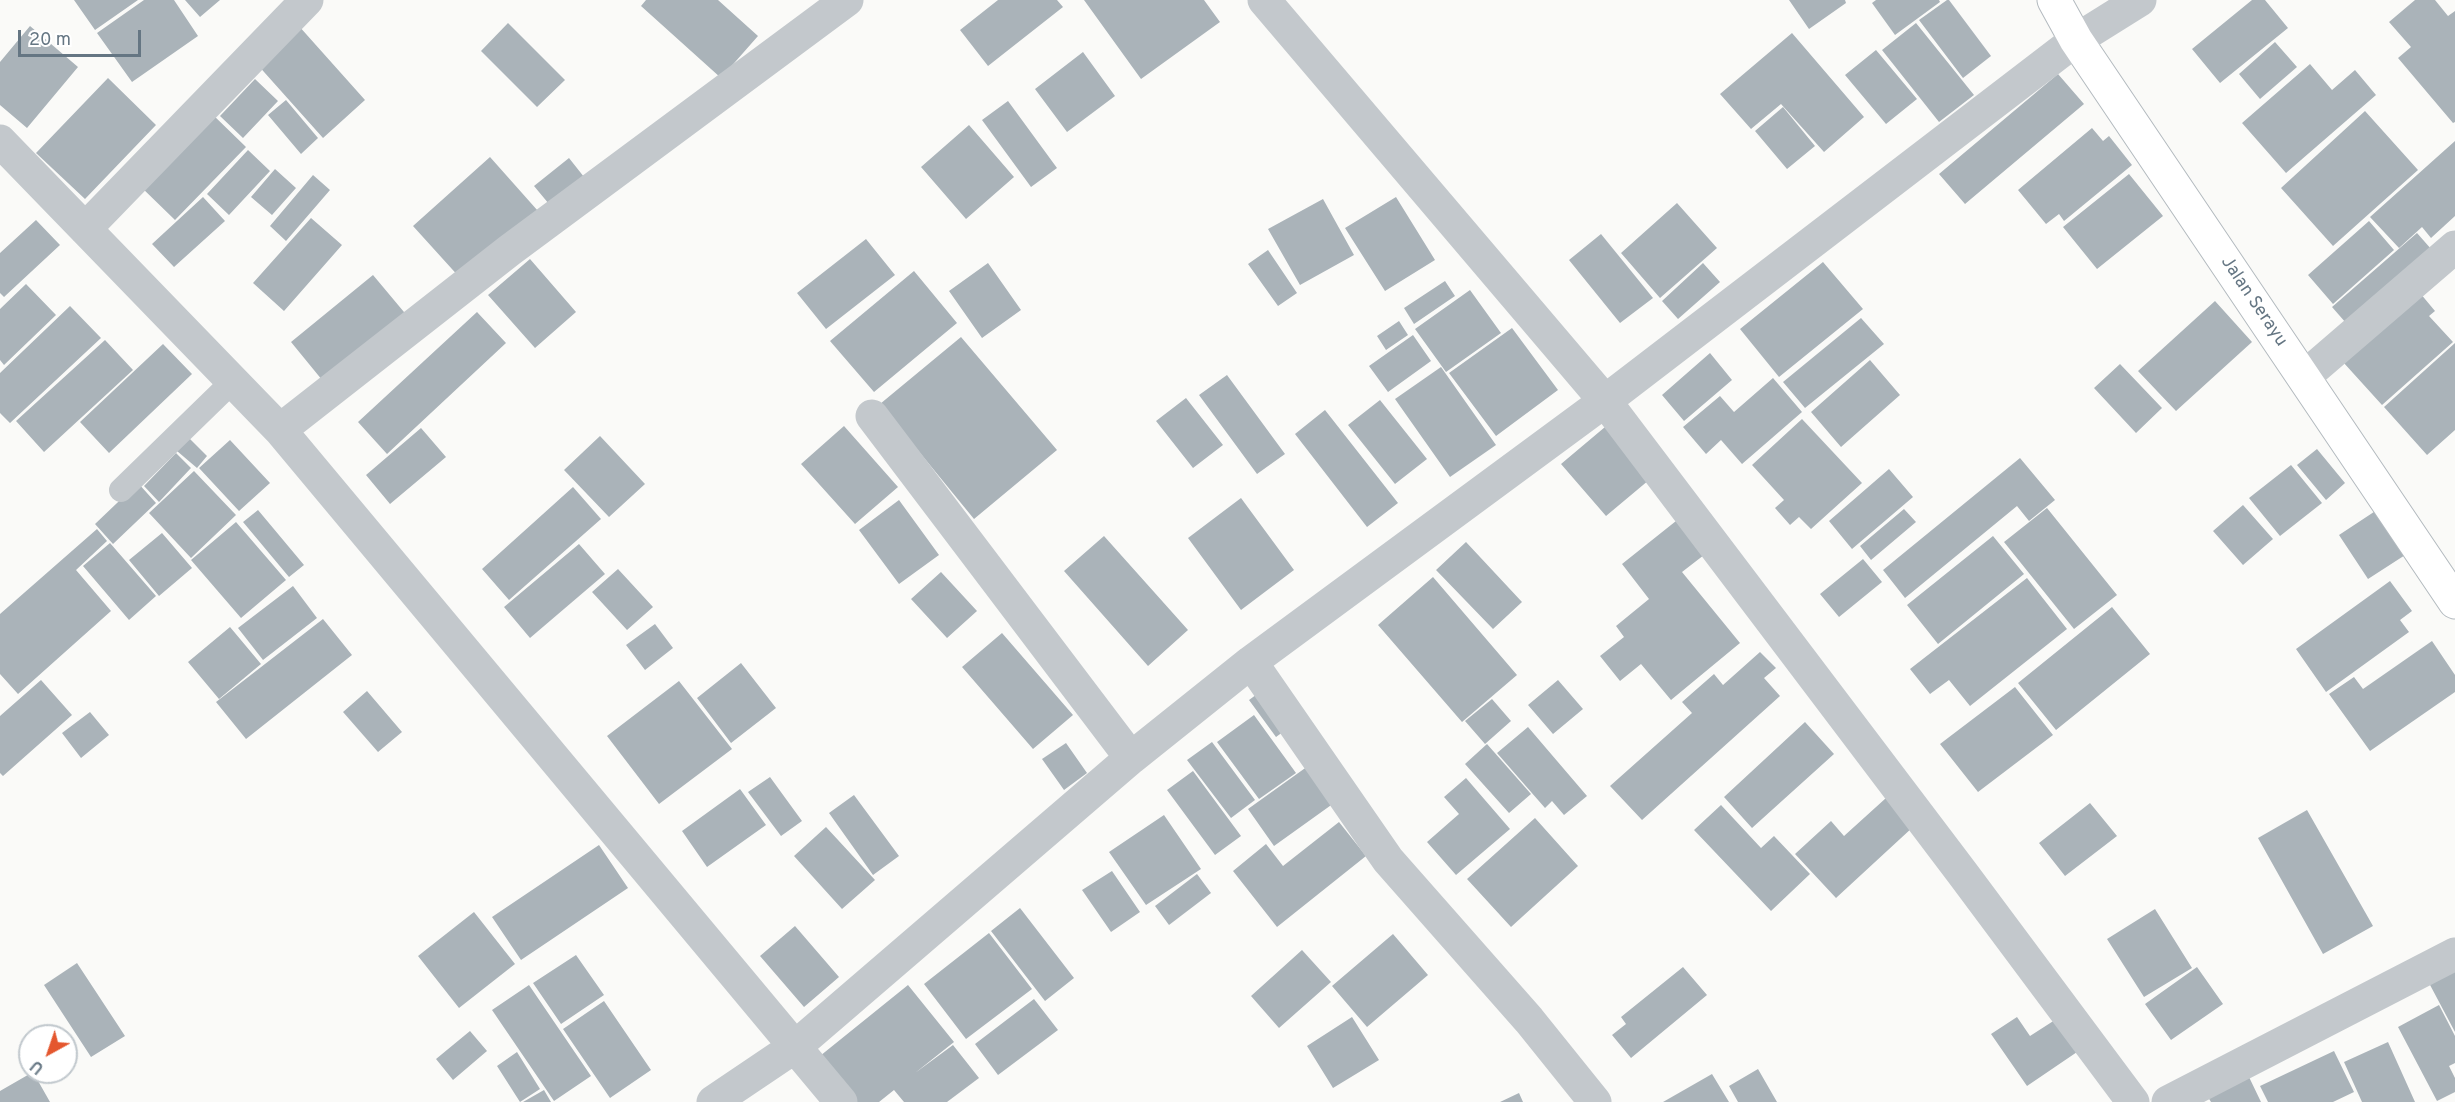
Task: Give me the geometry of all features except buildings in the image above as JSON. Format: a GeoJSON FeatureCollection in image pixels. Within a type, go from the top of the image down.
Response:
{"type":"FeatureCollection","features":[{"type":"Feature","properties":{"kind":"street"},"geometry":{"type":"LineString","coordinates":[[85,229],[307,0]]}},
{"type":"Feature","properties":{"kind":"street"},"geometry":{"type":"LineString","coordinates":[[280,430],[510,250],[847,0]]}},
{"type":"Feature","properties":{"kind":"street"},"geometry":{"type":"LineString","coordinates":[[1264,0],[1605,402],[1956,864],[2133,1102]]}},
{"type":"Feature","properties":{"kind":"street","name":"Jalan Serayu"},"geometry":{"type":"LineString","coordinates":[[2054,0],[2076,40],[2455,602]]}},
{"type":"Feature","properties":{"kind":"street"},"geometry":{"type":"LineString","coordinates":[[713,1102],[796,1046],[1131,758],[1251,662],[1605,402],[2076,40],[2140,0]]}},
{"type":"Feature","properties":{"kind":"street"},"geometry":{"type":"LineString","coordinates":[[0,141],[280,430],[841,1102]]}},
{"type":"Feature","properties":{"kind":"street"},"geometry":{"type":"LineString","coordinates":[[2304,377],[2455,247]]}},
{"type":"Feature","properties":{"kind":"street"},"geometry":{"type":"LineString","coordinates":[[872,416],[1131,758]]}},
{"type":"Feature","properties":{"kind":"street"},"geometry":{"type":"LineString","coordinates":[[1251,662],[1388,860],[1529,1020],[1595,1102]]}},
{"type":"Feature","properties":{"kind":"street"},"geometry":{"type":"LineString","coordinates":[[2168,1102],[2455,954]]}},
{"type":"Feature","properties":{"kind":"lane"},"geometry":{"type":"LineString","coordinates":[[122,490],[232,382]]}}]}
